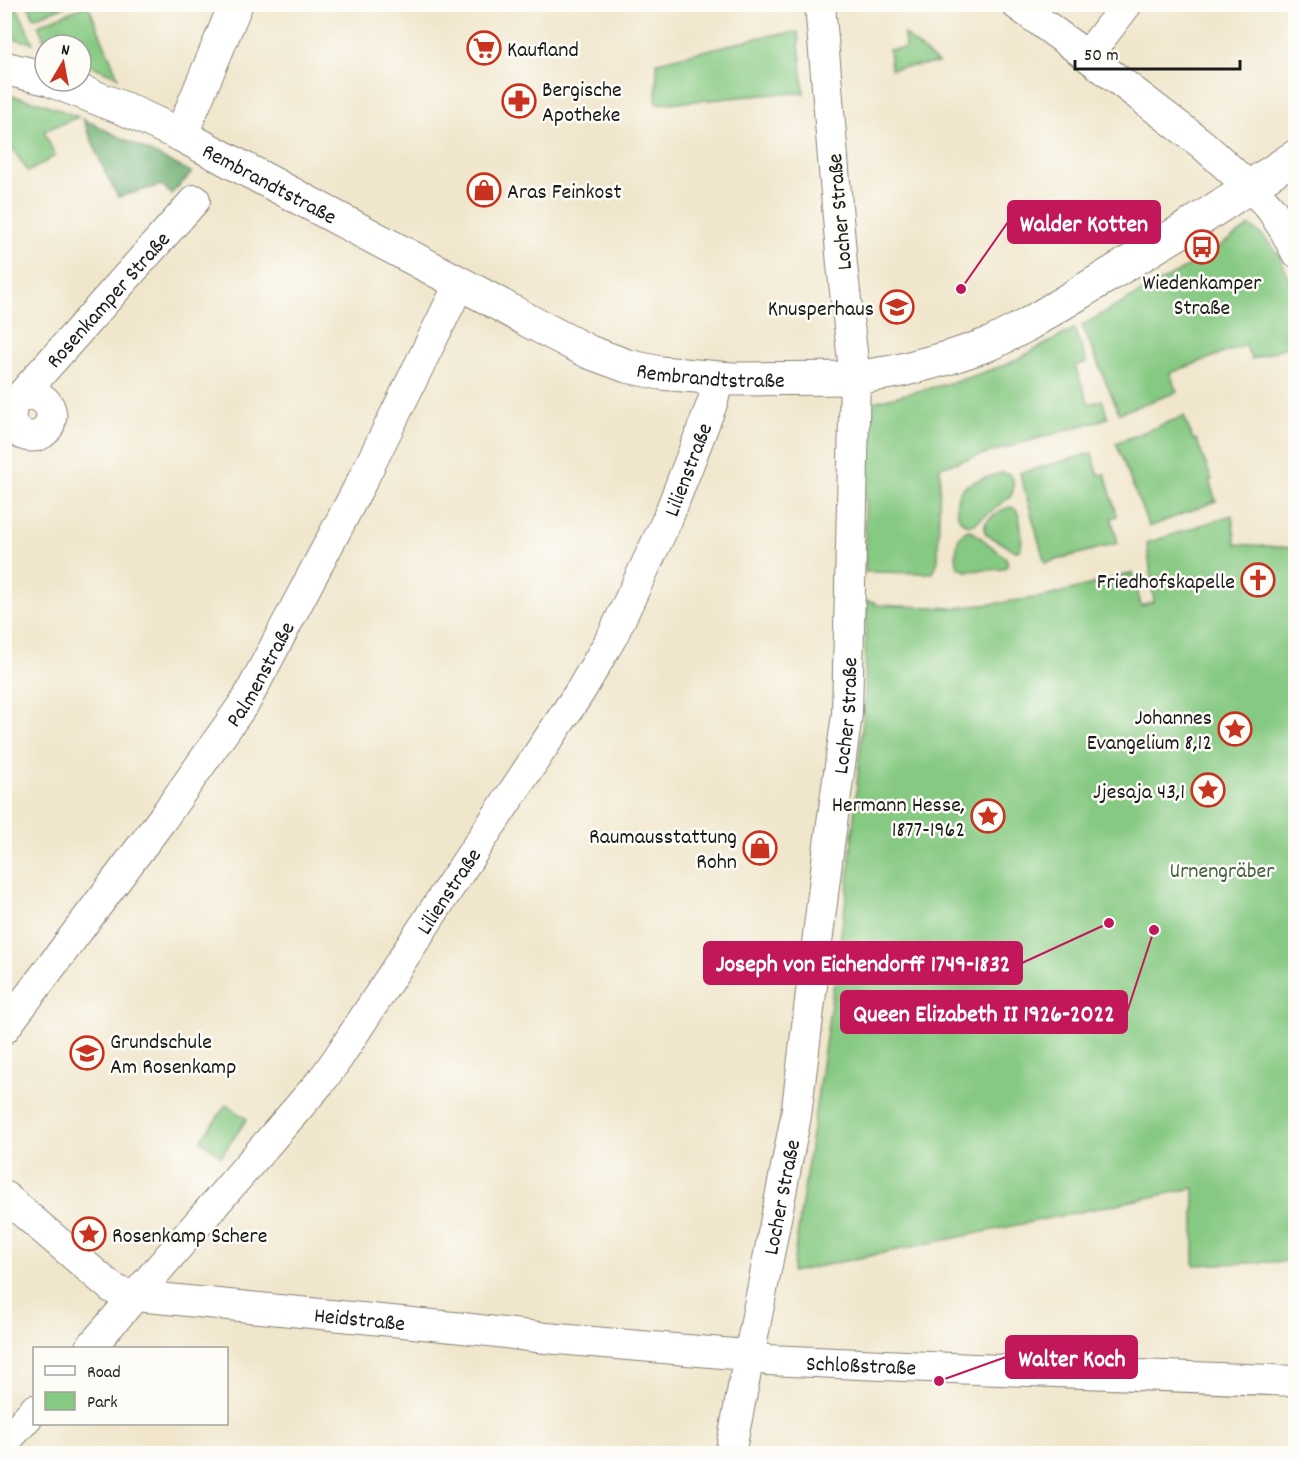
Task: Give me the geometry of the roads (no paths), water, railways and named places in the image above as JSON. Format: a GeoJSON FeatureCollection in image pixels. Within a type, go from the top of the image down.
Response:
{"type":"FeatureCollection","features":[{"type":"Feature","properties":{"kind":"main road"},"geometry":{"type":"LineString","coordinates":[[182,135],[236,4]]}},
{"type":"Feature","properties":{"kind":"main road"},"geometry":{"type":"LineString","coordinates":[[4,68],[33,75]]}},
{"type":"Feature","properties":{"kind":"main road","name":"Rembrandtstraße"},"geometry":{"type":"LineString","coordinates":[[84,93],[182,135],[529,321],[605,358],[627,366],[660,373],[718,379],[855,378],[926,364],[992,343],[1025,326],[1145,254],[1296,156]]}},
{"type":"Feature","properties":{"kind":"street","name":"Locher Straße"},"geometry":{"type":"LineString","coordinates":[[730,1454],[796,1116],[829,845],[848,714],[855,378],[842,265],[820,4]]}},
{"type":"Feature","properties":{"kind":"street"},"geometry":{"type":"LineString","coordinates":[[1016,4],[1202,144],[1271,209],[1296,252]]}},
{"type":"Feature","properties":{"kind":"street"},"geometry":{"type":"LineString","coordinates":[[1087,56],[1127,4]]}},
{"type":"Feature","properties":{"kind":"street","name":"Rosenkamper Straße"},"geometry":{"type":"LineString","coordinates":[[12,408],[195,200]]}},
{"type":"Feature","properties":{"kind":"street","name":"Palmenstraße"},"geometry":{"type":"LineString","coordinates":[[4,1029],[163,818],[247,699],[367,471],[460,283]]}},
{"type":"Feature","properties":{"kind":"street","name":"Lilienstraße"},"geometry":{"type":"LineString","coordinates":[[91,1347],[137,1296],[338,1058],[581,690],[612,637],[666,520],[713,400],[718,379]]}},
{"type":"Feature","properties":{"kind":"street","name":"Heidstraße"},"geometry":{"type":"LineString","coordinates":[[4,1196],[112,1288],[137,1296],[546,1338],[750,1356]]}},
{"type":"Feature","properties":{"kind":"street","name":"Schloßstraße"},"geometry":{"type":"LineString","coordinates":[[750,1356],[768,1360],[1296,1380]]}},
{"type":"Feature","properties":{"kind":"street"},"geometry":{"type":"LineString","coordinates":[[4,1443],[33,1411]]}},
{"type":"Feature","properties":{"kind":"place","name":"Kaufland"},"geometry":{"type":"Point","coordinates":[484,48]}},
{"type":"Feature","properties":{"kind":"place","name":"Bergische Apotheke"},"geometry":{"type":"Point","coordinates":[519,101]}},
{"type":"Feature","properties":{"kind":"place","name":"Aras Feinkost"},"geometry":{"type":"Point","coordinates":[484,190]}},
{"type":"Feature","properties":{"kind":"place","name":"Wiedenkamper Straße"},"geometry":{"type":"Point","coordinates":[1202,247]}},
{"type":"Feature","properties":{"kind":"place","name":"Walder Kotten"},"geometry":{"type":"Point","coordinates":[961,289]}},
{"type":"Feature","properties":{"kind":"place","name":"Knusperhaus"},"geometry":{"type":"Point","coordinates":[897,307]}},
{"type":"Feature","properties":{"kind":"place","name":"Friedhofskapelle"},"geometry":{"type":"Point","coordinates":[1258,580]}},
{"type":"Feature","properties":{"kind":"place","name":"Johannes Evangelium 8,12"},"geometry":{"type":"Point","coordinates":[1235,729]}},
{"type":"Feature","properties":{"kind":"place","name":"Jjesaja 43,1"},"geometry":{"type":"Point","coordinates":[1208,790]}},
{"type":"Feature","properties":{"kind":"place","name":"Hermann Hesse, 1877-1962"},"geometry":{"type":"Point","coordinates":[988,816]}},
{"type":"Feature","properties":{"kind":"place","name":"Raumausstattung Rohn"},"geometry":{"type":"Point","coordinates":[760,848]}},
{"type":"Feature","properties":{"kind":"place","name":"Joseph von Eichendorff 1749-1832"},"geometry":{"type":"Point","coordinates":[1109,923]}},
{"type":"Feature","properties":{"kind":"place","name":"Queen Elizabeth II 1926-2022"},"geometry":{"type":"Point","coordinates":[1154,930]}},
{"type":"Feature","properties":{"kind":"place","name":"Grundschule Am Rosenkamp"},"geometry":{"type":"Point","coordinates":[87,1053]}},
{"type":"Feature","properties":{"kind":"place","name":"Rosenkamp Schere"},"geometry":{"type":"Point","coordinates":[89,1234]}},
{"type":"Feature","properties":{"kind":"place","name":"Walter Koch"},"geometry":{"type":"Point","coordinates":[939,1381]}},
{"type":"Feature","properties":{"kind":"park label","name":"Urnengräber"},"geometry":{"type":"Point","coordinates":[1222,869]}}]}
